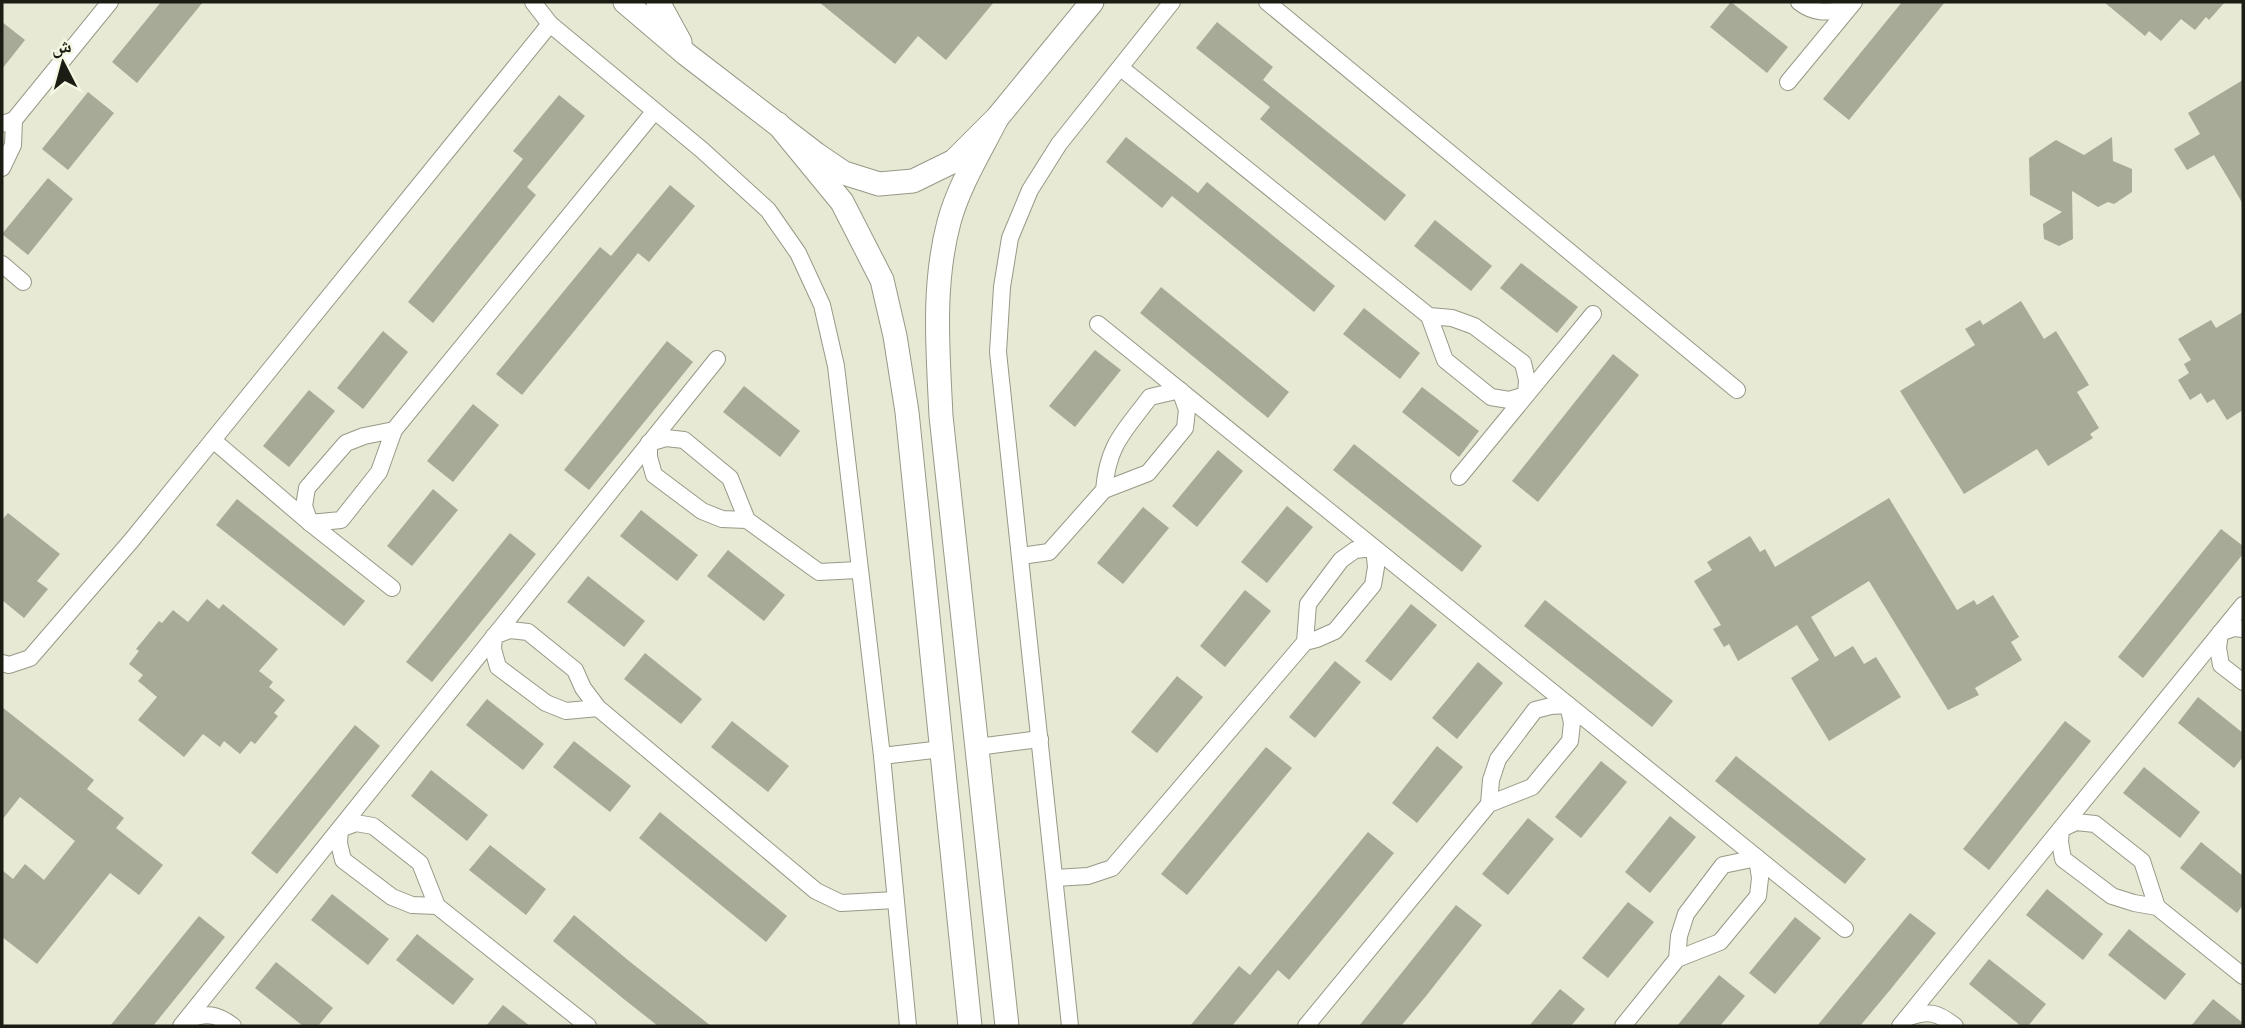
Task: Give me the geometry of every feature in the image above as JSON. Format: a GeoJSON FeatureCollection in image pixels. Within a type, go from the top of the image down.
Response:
{"type":"FeatureCollection","features":[{"type":"Feature","properties":{"kind":"main road"},"geometry":{"type":"LineString","coordinates":[[625,2],[686,54],[844,173],[879,184],[913,181],[954,161],[997,118],[1093,2]]}},
{"type":"Feature","properties":{"kind":"main road"},"geometry":{"type":"LineString","coordinates":[[658,2],[686,54]]}},
{"type":"Feature","properties":{"kind":"main road"},"geometry":{"type":"LineString","coordinates":[[997,118],[964,183],[950,220],[940,263],[937,330],[941,416],[1007,1026]]}},
{"type":"Feature","properties":{"kind":"main road"},"geometry":{"type":"LineString","coordinates":[[778,124],[842,202],[882,280],[895,336],[907,412],[970,1026]]}},
{"type":"Feature","properties":{"kind":"main road"},"geometry":{"type":"LineString","coordinates":[[917,505],[951,502]]}},
{"type":"Feature","properties":{"kind":"main road"},"geometry":{"type":"LineString","coordinates":[[967,989],[1002,986]]}},
{"type":"Feature","properties":{"kind":"street"},"geometry":{"type":"LineString","coordinates":[[2,168],[13,145],[8,122],[110,2]]}},
{"type":"Feature","properties":{"kind":"street"},"geometry":{"type":"LineString","coordinates":[[533,2],[550,24],[702,150],[768,210],[798,253],[822,304],[835,366],[882,756],[908,1026]]}},
{"type":"Feature","properties":{"kind":"street"},"geometry":{"type":"LineString","coordinates":[[1070,1026],[998,352],[1002,287],[1010,238],[1030,190],[1059,144],[1172,2]]}},
{"type":"Feature","properties":{"kind":"street"},"geometry":{"type":"LineString","coordinates":[[1267,2],[1737,390]]}},
{"type":"Feature","properties":{"kind":"street"},"geometry":{"type":"LineString","coordinates":[[1799,2],[1809,10],[1827,12],[1849,4]]}},
{"type":"Feature","properties":{"kind":"street"},"geometry":{"type":"LineString","coordinates":[[1788,82],[1849,4]]}},
{"type":"Feature","properties":{"kind":"street"},"geometry":{"type":"LineString","coordinates":[[2,663],[9,664],[30,658],[131,541],[550,24]]}},
{"type":"Feature","properties":{"kind":"street"},"geometry":{"type":"LineString","coordinates":[[1121,68],[1429,316],[1445,360],[1491,397],[1509,400],[1526,395]]}},
{"type":"Feature","properties":{"kind":"street"},"geometry":{"type":"LineString","coordinates":[[310,523],[341,520],[379,472],[394,430],[654,112]]}},
{"type":"Feature","properties":{"kind":"street"},"geometry":{"type":"LineString","coordinates":[[2,264],[23,282]]}},
{"type":"Feature","properties":{"kind":"street"},"geometry":{"type":"LineString","coordinates":[[1459,477],[1593,314]]}},
{"type":"Feature","properties":{"kind":"street"},"geometry":{"type":"LineString","coordinates":[[1429,316],[1452,318],[1474,326],[1523,363],[1527,380],[1526,395]]}},
{"type":"Feature","properties":{"kind":"street"},"geometry":{"type":"LineString","coordinates":[[1098,324],[1845,929]]}},
{"type":"Feature","properties":{"kind":"street"},"geometry":{"type":"LineString","coordinates":[[184,1024],[717,359]]}},
{"type":"Feature","properties":{"kind":"street"},"geometry":{"type":"LineString","coordinates":[[1021,555],[1049,552],[1104,490],[1148,473],[1185,428],[1187,410],[1180,390]]}},
{"type":"Feature","properties":{"kind":"street"},"geometry":{"type":"LineString","coordinates":[[1104,490],[1106,467],[1113,446],[1150,397],[1180,390]]}},
{"type":"Feature","properties":{"kind":"street"},"geometry":{"type":"LineString","coordinates":[[310,523],[304,506],[307,488],[346,443],[394,430]]}},
{"type":"Feature","properties":{"kind":"street"},"geometry":{"type":"LineString","coordinates":[[649,443],[666,438],[684,440],[730,478],[747,520],[820,572],[858,570]]}},
{"type":"Feature","properties":{"kind":"street"},"geometry":{"type":"LineString","coordinates":[[213,440],[310,523],[393,588]]}},
{"type":"Feature","properties":{"kind":"street"},"geometry":{"type":"LineString","coordinates":[[649,443],[649,457],[654,475],[702,511],[722,519],[747,520]]}},
{"type":"Feature","properties":{"kind":"street"},"geometry":{"type":"LineString","coordinates":[[1055,878],[1088,876],[1112,868],[1305,642],[1335,631],[1373,585],[1376,567],[1374,548]]}},
{"type":"Feature","properties":{"kind":"street"},"geometry":{"type":"LineString","coordinates":[[1305,642],[1308,604],[1341,559],[1354,550],[1374,548]]}},
{"type":"Feature","properties":{"kind":"street"},"geometry":{"type":"LineString","coordinates":[[1904,1024],[2243,605]]}},
{"type":"Feature","properties":{"kind":"street"},"geometry":{"type":"LineString","coordinates":[[2220,633],[2234,628],[2243,629]]}},
{"type":"Feature","properties":{"kind":"street"},"geometry":{"type":"LineString","coordinates":[[495,636],[510,629],[528,632],[575,670],[583,688],[598,708],[816,891],[841,903],[895,900]]}},
{"type":"Feature","properties":{"kind":"street"},"geometry":{"type":"LineString","coordinates":[[2220,633],[2218,648],[2221,665],[2243,682]]}},
{"type":"Feature","properties":{"kind":"street"},"geometry":{"type":"LineString","coordinates":[[495,636],[493,649],[498,667],[546,703],[566,711],[598,708]]}},
{"type":"Feature","properties":{"kind":"street"},"geometry":{"type":"LineString","coordinates":[[1306,1026],[1489,804],[1532,787],[1570,741],[1572,723],[1568,705]]}},
{"type":"Feature","properties":{"kind":"street"},"geometry":{"type":"LineString","coordinates":[[1489,804],[1491,780],[1498,759],[1535,710],[1568,705]]}},
{"type":"Feature","properties":{"kind":"street"},"geometry":{"type":"LineString","coordinates":[[977,747],[1040,739]]}},
{"type":"Feature","properties":{"kind":"street"},"geometry":{"type":"LineString","coordinates":[[882,756],[942,749]]}},
{"type":"Feature","properties":{"kind":"street"},"geometry":{"type":"LineString","coordinates":[[2061,829],[2076,822],[2095,824],[2142,861],[2157,907]]}},
{"type":"Feature","properties":{"kind":"street"},"geometry":{"type":"LineString","coordinates":[[340,829],[356,823],[373,826],[420,863],[437,906],[588,1026]]}},
{"type":"Feature","properties":{"kind":"street"},"geometry":{"type":"LineString","coordinates":[[340,829],[339,843],[343,860],[392,897],[412,905],[437,906]]}},
{"type":"Feature","properties":{"kind":"street"},"geometry":{"type":"LineString","coordinates":[[2061,829],[2063,859],[2112,896],[2157,907],[2243,976]]}},
{"type":"Feature","properties":{"kind":"street"},"geometry":{"type":"LineString","coordinates":[[1623,1026],[1677,959],[1720,942],[1758,897],[1760,878],[1757,858]]}},
{"type":"Feature","properties":{"kind":"street"},"geometry":{"type":"LineString","coordinates":[[1677,959],[1679,936],[1686,915],[1723,865],[1757,858]]}},
{"type":"Feature","properties":{"kind":"street"},"geometry":{"type":"LineString","coordinates":[[184,1024],[202,1013],[220,1016],[233,1026]]}},
{"type":"Feature","properties":{"kind":"street"},"geometry":{"type":"LineString","coordinates":[[1904,1024],[1921,1013],[1940,1014],[1955,1026]]}},
{"type":"Feature","properties":{"kind":"building"},"geometry":{"type":"Polygon","coordinates":[[[161,2],[203,2],[137,83],[112,62],[161,2]]]}},
{"type":"Feature","properties":{"kind":"building"},"geometry":{"type":"Polygon","coordinates":[[[819,2],[994,2],[946,60],[918,36],[895,64],[819,2]]]}},
{"type":"Feature","properties":{"kind":"building"},"geometry":{"type":"Polygon","coordinates":[[[1731,2],[1788,47],[1767,73],[1710,27],[1731,2]]]}},
{"type":"Feature","properties":{"kind":"building"},"geometry":{"type":"Polygon","coordinates":[[[1902,2],[1945,2],[1849,120],[1823,99],[1902,2]]]}},
{"type":"Feature","properties":{"kind":"building"},"geometry":{"type":"Polygon","coordinates":[[[2104,2],[2225,2],[2209,20],[2206,17],[2195,30],[2181,19],[2161,41],[2149,31],[2145,36],[2104,2]]]}},
{"type":"Feature","properties":{"kind":"building"},"geometry":{"type":"Polygon","coordinates":[[[2,22],[25,40],[2,69],[2,22]]]}},
{"type":"Feature","properties":{"kind":"building"},"geometry":{"type":"Polygon","coordinates":[[[1217,22],[1273,67],[1263,80],[1406,195],[1385,221],[1260,119],[1270,107],[1196,48],[1217,22]]]}},
{"type":"Feature","properties":{"kind":"building"},"geometry":{"type":"Polygon","coordinates":[[[2243,80],[2243,204],[2214,155],[2187,170],[2174,149],[2200,134],[2188,113],[2243,80]]]}},
{"type":"Feature","properties":{"kind":"building"},"geometry":{"type":"Polygon","coordinates":[[[88,92],[114,113],[68,170],[42,149],[88,92]]]}},
{"type":"Feature","properties":{"kind":"building"},"geometry":{"type":"Polygon","coordinates":[[[559,95],[585,116],[527,187],[536,195],[433,323],[408,302],[523,159],[513,151],[559,95]]]}},
{"type":"Feature","properties":{"kind":"building"},"geometry":{"type":"Polygon","coordinates":[[[1126,137],[1198,193],[1207,182],[1335,286],[1314,312],[1172,196],[1162,208],[1106,162],[1126,137]]]}},
{"type":"Feature","properties":{"kind":"building"},"geometry":{"type":"Polygon","coordinates":[[[2112,137],[2113,161],[2132,169],[2132,192],[2114,204],[2108,202],[2098,207],[2072,191],[2073,239],[2059,246],[2044,239],[2043,224],[2062,212],[2030,195],[2029,158],[2056,140],[2084,155],[2112,137]]]}},
{"type":"Feature","properties":{"kind":"building"},"geometry":{"type":"Polygon","coordinates":[[[48,178],[73,199],[28,255],[2,234],[48,178]]]}},
{"type":"Feature","properties":{"kind":"building"},"geometry":{"type":"Polygon","coordinates":[[[670,185],[695,206],[649,262],[638,253],[522,395],[496,374],[600,247],[611,256],[670,185]]]}},
{"type":"Feature","properties":{"kind":"building"},"geometry":{"type":"Polygon","coordinates":[[[1435,220],[1492,266],[1471,291],[1414,246],[1435,220]]]}},
{"type":"Feature","properties":{"kind":"building"},"geometry":{"type":"Polygon","coordinates":[[[1521,263],[1578,307],[1557,333],[1500,288],[1521,263]]]}},
{"type":"Feature","properties":{"kind":"building"},"geometry":{"type":"Polygon","coordinates":[[[1161,287],[1289,392],[1268,418],[1140,313],[1161,287]]]}},
{"type":"Feature","properties":{"kind":"building"},"geometry":{"type":"Polygon","coordinates":[[[2021,301],[2044,339],[2056,331],[2089,385],[2077,392],[2099,428],[2090,434],[2093,438],[2048,466],[2037,449],[1964,494],[1900,391],[1975,345],[1965,329],[1980,320],[1983,325],[2021,301]]]}},
{"type":"Feature","properties":{"kind":"building"},"geometry":{"type":"Polygon","coordinates":[[[1364,308],[1420,353],[1400,379],[1343,334],[1364,308]]]}},
{"type":"Feature","properties":{"kind":"building"},"geometry":{"type":"Polygon","coordinates":[[[2243,312],[2243,410],[2227,420],[2214,399],[2207,403],[2201,393],[2190,400],[2178,380],[2189,373],[2184,364],[2191,360],[2178,339],[2211,320],[2216,328],[2243,312]]]}},
{"type":"Feature","properties":{"kind":"building"},"geometry":{"type":"Polygon","coordinates":[[[383,331],[408,352],[363,409],[337,388],[383,331]]]}},
{"type":"Feature","properties":{"kind":"building"},"geometry":{"type":"Polygon","coordinates":[[[667,341],[693,362],[589,490],[564,470],[667,341]]]}},
{"type":"Feature","properties":{"kind":"building"},"geometry":{"type":"Polygon","coordinates":[[[1095,350],[1121,370],[1075,427],[1049,406],[1095,350]]]}},
{"type":"Feature","properties":{"kind":"building"},"geometry":{"type":"Polygon","coordinates":[[[1613,354],[1639,375],[1538,502],[1512,481],[1613,354]]]}},
{"type":"Feature","properties":{"kind":"building"},"geometry":{"type":"Polygon","coordinates":[[[744,386],[800,431],[780,457],[723,412],[744,386]]]}},
{"type":"Feature","properties":{"kind":"building"},"geometry":{"type":"Polygon","coordinates":[[[1422,387],[1479,431],[1459,457],[1402,412],[1422,387]]]}},
{"type":"Feature","properties":{"kind":"building"},"geometry":{"type":"Polygon","coordinates":[[[309,390],[335,411],[289,467],[263,446],[309,390]]]}},
{"type":"Feature","properties":{"kind":"building"},"geometry":{"type":"Polygon","coordinates":[[[473,404],[499,425],[453,482],[427,461],[473,404]]]}},
{"type":"Feature","properties":{"kind":"building"},"geometry":{"type":"Polygon","coordinates":[[[1354,444],[1482,546],[1462,572],[1333,470],[1354,444]]]}},
{"type":"Feature","properties":{"kind":"building"},"geometry":{"type":"Polygon","coordinates":[[[1218,450],[1243,471],[1197,527],[1172,506],[1218,450]]]}},
{"type":"Feature","properties":{"kind":"building"},"geometry":{"type":"Polygon","coordinates":[[[433,489],[458,510],[412,566],[387,546],[433,489]]]}},
{"type":"Feature","properties":{"kind":"building"},"geometry":{"type":"Polygon","coordinates":[[[1889,498],[1957,610],[1974,600],[1977,605],[1993,595],[2019,637],[2011,642],[2022,660],[1975,688],[1979,695],[1948,710],[1869,581],[1811,617],[1835,657],[1853,646],[1864,664],[1876,657],[1901,697],[1829,741],[1791,678],[1819,660],[1797,625],[1738,661],[1729,644],[1724,647],[1713,629],[1721,625],[1694,581],[1712,570],[1707,562],[1750,536],[1760,552],[1765,549],[1775,567],[1889,498]]]}},
{"type":"Feature","properties":{"kind":"building"},"geometry":{"type":"Polygon","coordinates":[[[237,499],[365,601],[344,626],[216,525],[237,499]]]}},
{"type":"Feature","properties":{"kind":"building"},"geometry":{"type":"Polygon","coordinates":[[[1287,506],[1313,527],[1267,583],[1241,562],[1287,506]]]}},
{"type":"Feature","properties":{"kind":"building"},"geometry":{"type":"Polygon","coordinates":[[[1143,507],[1169,528],[1123,584],[1097,563],[1143,507]]]}},
{"type":"Feature","properties":{"kind":"building"},"geometry":{"type":"Polygon","coordinates":[[[641,510],[698,555],[677,581],[620,536],[641,510]]]}},
{"type":"Feature","properties":{"kind":"building"},"geometry":{"type":"Polygon","coordinates":[[[8,513],[60,554],[37,581],[48,589],[24,618],[2,600],[2,520],[8,513]]]}},
{"type":"Feature","properties":{"kind":"building"},"geometry":{"type":"Polygon","coordinates":[[[2221,529],[2243,546],[2243,554],[2143,678],[2118,657],[2221,529]]]}},
{"type":"Feature","properties":{"kind":"building"},"geometry":{"type":"Polygon","coordinates":[[[510,533],[536,554],[432,682],[406,662],[510,533]]]}},
{"type":"Feature","properties":{"kind":"building"},"geometry":{"type":"Polygon","coordinates":[[[728,550],[785,595],[764,621],[707,576],[728,550]]]}},
{"type":"Feature","properties":{"kind":"building"},"geometry":{"type":"Polygon","coordinates":[[[588,576],[645,621],[624,647],[567,602],[588,576]]]}},
{"type":"Feature","properties":{"kind":"building"},"geometry":{"type":"Polygon","coordinates":[[[1245,590],[1271,611],[1225,667],[1200,646],[1245,590]]]}},
{"type":"Feature","properties":{"kind":"building"},"geometry":{"type":"Polygon","coordinates":[[[207,599],[219,609],[223,604],[278,649],[259,671],[273,682],[269,687],[285,700],[274,713],[278,716],[255,744],[251,741],[240,754],[224,741],[220,747],[203,734],[184,757],[138,720],[157,697],[138,681],[143,675],[129,664],[139,651],[136,649],[159,621],[162,623],[173,610],[188,622],[207,599]]]}},
{"type":"Feature","properties":{"kind":"building"},"geometry":{"type":"Polygon","coordinates":[[[1545,600],[1673,701],[1652,727],[1524,626],[1545,600]]]}},
{"type":"Feature","properties":{"kind":"building"},"geometry":{"type":"Polygon","coordinates":[[[1411,604],[1437,625],[1391,681],[1365,661],[1411,604]]]}},
{"type":"Feature","properties":{"kind":"building"},"geometry":{"type":"Polygon","coordinates":[[[645,653],[702,699],[681,724],[624,679],[645,653]]]}},
{"type":"Feature","properties":{"kind":"building"},"geometry":{"type":"Polygon","coordinates":[[[1335,661],[1361,682],[1315,738],[1289,717],[1335,661]]]}},
{"type":"Feature","properties":{"kind":"building"},"geometry":{"type":"Polygon","coordinates":[[[1478,662],[1503,683],[1457,739],[1432,718],[1478,662]]]}},
{"type":"Feature","properties":{"kind":"building"},"geometry":{"type":"Polygon","coordinates":[[[1177,676],[1203,697],[1157,753],[1131,732],[1177,676]]]}},
{"type":"Feature","properties":{"kind":"building"},"geometry":{"type":"Polygon","coordinates":[[[2198,697],[2243,733],[2243,757],[2234,768],[2178,723],[2198,697]]]}},
{"type":"Feature","properties":{"kind":"building"},"geometry":{"type":"Polygon","coordinates":[[[487,699],[544,744],[523,770],[466,725],[487,699]]]}},
{"type":"Feature","properties":{"kind":"building"},"geometry":{"type":"Polygon","coordinates":[[[2,707],[94,780],[87,789],[124,818],[116,828],[163,865],[139,895],[110,873],[37,964],[2,937],[2,870],[13,879],[25,864],[44,880],[75,841],[20,797],[2,820],[2,707]]]}},
{"type":"Feature","properties":{"kind":"building"},"geometry":{"type":"Polygon","coordinates":[[[732,721],[789,766],[768,792],[711,747],[732,721]]]}},
{"type":"Feature","properties":{"kind":"building"},"geometry":{"type":"Polygon","coordinates":[[[2065,721],[2091,741],[1989,870],[1963,849],[2065,721]]]}},
{"type":"Feature","properties":{"kind":"building"},"geometry":{"type":"Polygon","coordinates":[[[355,725],[380,746],[277,874],[251,853],[355,725]]]}},
{"type":"Feature","properties":{"kind":"building"},"geometry":{"type":"Polygon","coordinates":[[[574,741],[631,786],[610,812],[553,767],[574,741]]]}},
{"type":"Feature","properties":{"kind":"building"},"geometry":{"type":"Polygon","coordinates":[[[1437,746],[1463,767],[1417,823],[1392,803],[1437,746]]]}},
{"type":"Feature","properties":{"kind":"building"},"geometry":{"type":"Polygon","coordinates":[[[1266,747],[1292,768],[1187,895],[1161,874],[1266,747]]]}},
{"type":"Feature","properties":{"kind":"building"},"geometry":{"type":"Polygon","coordinates":[[[1736,756],[1866,859],[1845,884],[1715,781],[1736,756]]]}},
{"type":"Feature","properties":{"kind":"building"},"geometry":{"type":"Polygon","coordinates":[[[1601,761],[1627,782],[1581,838],[1555,817],[1601,761]]]}},
{"type":"Feature","properties":{"kind":"building"},"geometry":{"type":"Polygon","coordinates":[[[2144,767],[2200,812],[2180,838],[2123,793],[2144,767]]]}},
{"type":"Feature","properties":{"kind":"building"},"geometry":{"type":"Polygon","coordinates":[[[431,770],[488,815],[467,841],[411,796],[431,770]]]}},
{"type":"Feature","properties":{"kind":"building"},"geometry":{"type":"Polygon","coordinates":[[[660,812],[787,916],[766,942],[639,838],[660,812]]]}},
{"type":"Feature","properties":{"kind":"building"},"geometry":{"type":"Polygon","coordinates":[[[1670,816],[1696,837],[1650,893],[1625,872],[1670,816]]]}},
{"type":"Feature","properties":{"kind":"building"},"geometry":{"type":"Polygon","coordinates":[[[1528,818],[1554,839],[1508,895],[1482,874],[1528,818]]]}},
{"type":"Feature","properties":{"kind":"building"},"geometry":{"type":"Polygon","coordinates":[[[1368,832],[1394,853],[1289,980],[1278,970],[1232,1026],[1190,1026],[1239,966],[1250,975],[1368,832]]]}},
{"type":"Feature","properties":{"kind":"building"},"geometry":{"type":"Polygon","coordinates":[[[2201,842],[2243,876],[2243,905],[2237,913],[2180,868],[2201,842]]]}},
{"type":"Feature","properties":{"kind":"building"},"geometry":{"type":"Polygon","coordinates":[[[490,845],[546,889],[526,915],[469,870],[490,845]]]}},
{"type":"Feature","properties":{"kind":"building"},"geometry":{"type":"Polygon","coordinates":[[[2047,889],[2103,934],[2083,960],[2026,915],[2047,889]]]}},
{"type":"Feature","properties":{"kind":"building"},"geometry":{"type":"Polygon","coordinates":[[[332,894],[389,939],[368,965],[311,920],[332,894]]]}},
{"type":"Feature","properties":{"kind":"building"},"geometry":{"type":"Polygon","coordinates":[[[1628,902],[1654,922],[1608,978],[1582,958],[1628,902]]]}},
{"type":"Feature","properties":{"kind":"building"},"geometry":{"type":"Polygon","coordinates":[[[1456,905],[1482,925],[1426,996],[1401,1026],[1359,1026],[1456,905]]]}},
{"type":"Feature","properties":{"kind":"building"},"geometry":{"type":"Polygon","coordinates":[[[1910,913],[1936,933],[1890,990],[1860,1026],[1817,1026],[1910,913]]]}},
{"type":"Feature","properties":{"kind":"building"},"geometry":{"type":"Polygon","coordinates":[[[574,915],[711,1026],[658,1026],[625,1000],[553,941],[574,915]]]}},
{"type":"Feature","properties":{"kind":"building"},"geometry":{"type":"Polygon","coordinates":[[[199,916],[225,937],[153,1026],[110,1026],[199,916]]]}},
{"type":"Feature","properties":{"kind":"building"},"geometry":{"type":"Polygon","coordinates":[[[1795,917],[1821,938],[1775,994],[1749,973],[1795,917]]]}},
{"type":"Feature","properties":{"kind":"building"},"geometry":{"type":"Polygon","coordinates":[[[2129,929],[2186,974],[2165,1000],[2108,955],[2129,929]]]}},
{"type":"Feature","properties":{"kind":"building"},"geometry":{"type":"Polygon","coordinates":[[[417,934],[474,979],[453,1005],[396,960],[417,934]]]}},
{"type":"Feature","properties":{"kind":"building"},"geometry":{"type":"Polygon","coordinates":[[[1989,959],[2046,1004],[2028,1026],[2021,1026],[1969,984],[1989,959]]]}},
{"type":"Feature","properties":{"kind":"building"},"geometry":{"type":"Polygon","coordinates":[[[276,962],[333,1008],[318,1026],[303,1026],[255,988],[276,962]]]}},
{"type":"Feature","properties":{"kind":"building"},"geometry":{"type":"Polygon","coordinates":[[[1719,975],[1745,996],[1720,1026],[1677,1026],[1719,975]]]}},
{"type":"Feature","properties":{"kind":"building"},"geometry":{"type":"Polygon","coordinates":[[[1560,989],[1585,1009],[1571,1026],[1529,1026],[1560,989]]]}},
{"type":"Feature","properties":{"kind":"building"},"geometry":{"type":"Polygon","coordinates":[[[2213,999],[2243,1023],[2243,1026],[2191,1026],[2213,999]]]}},
{"type":"Feature","properties":{"kind":"building"},"geometry":{"type":"Polygon","coordinates":[[[503,1005],[530,1026],[486,1026],[503,1005]]]}}]}
